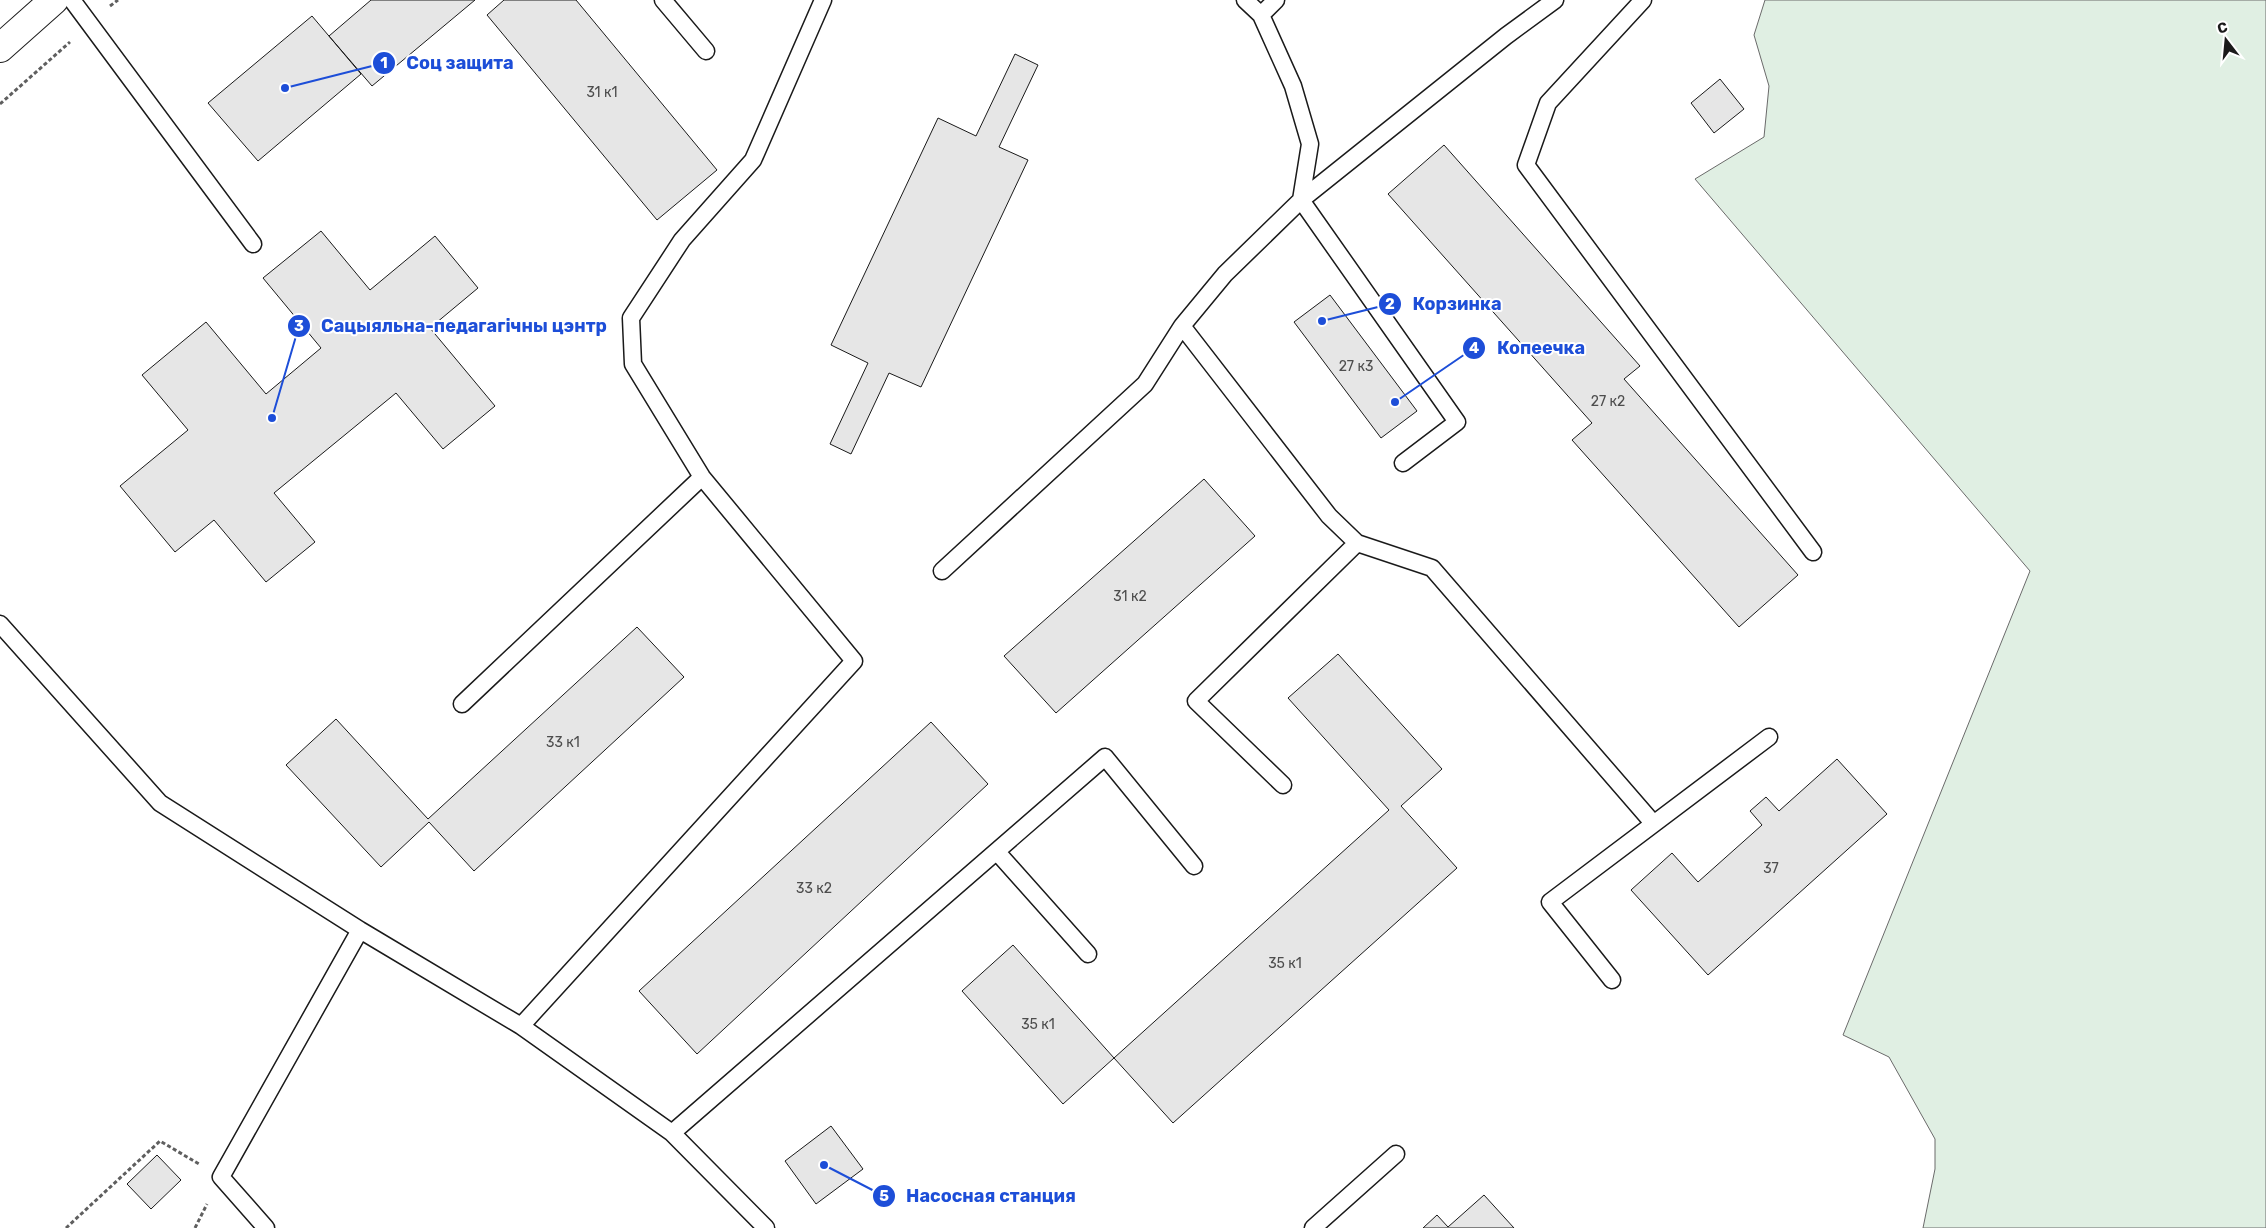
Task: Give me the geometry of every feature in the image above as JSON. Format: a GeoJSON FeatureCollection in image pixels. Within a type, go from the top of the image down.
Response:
{"type":"FeatureCollection","features":[{"type":"Feature","properties":{"kind":"main road"},"geometry":{"type":"LineString","coordinates":[[0,48],[54,0]]}},
{"type":"Feature","properties":{"kind":"lane"},"geometry":{"type":"LineString","coordinates":[[72,0],[254,244]]}},
{"type":"Feature","properties":{"kind":"lane"},"geometry":{"type":"LineString","coordinates":[[663,0],[706,51]]}},
{"type":"Feature","properties":{"kind":"lane"},"geometry":{"type":"LineString","coordinates":[[522,1026],[854,661],[702,477],[634,364],[631,318],[682,240],[753,160],[823,0]]}},
{"type":"Feature","properties":{"kind":"lane"},"geometry":{"type":"LineString","coordinates":[[1245,0],[1261,15],[1293,86],[1310,144],[1302,200],[1457,422],[1403,463]]}},
{"type":"Feature","properties":{"kind":"lane"},"geometry":{"type":"LineString","coordinates":[[1261,15],[1276,0]]}},
{"type":"Feature","properties":{"kind":"lane"},"geometry":{"type":"LineString","coordinates":[[942,571],[1145,384],[1182,326],[1225,274],[1302,200],[1506,36],[1555,0]]}},
{"type":"Feature","properties":{"kind":"lane"},"geometry":{"type":"LineString","coordinates":[[1643,0],[1548,103],[1526,165],[1814,552]]}},
{"type":"Feature","properties":{"kind":"lane"},"geometry":{"type":"LineString","coordinates":[[1182,326],[1329,516],[1357,543],[1432,568],[1652,823]]}},
{"type":"Feature","properties":{"kind":"lane"},"geometry":{"type":"LineString","coordinates":[[462,704],[702,477]]}},
{"type":"Feature","properties":{"kind":"lane"},"geometry":{"type":"LineString","coordinates":[[1283,786],[1196,701],[1357,543]]}},
{"type":"Feature","properties":{"kind":"lane"},"geometry":{"type":"LineString","coordinates":[[0,624],[160,803],[360,930],[522,1026],[672,1133],[766,1228]]}},
{"type":"Feature","properties":{"kind":"lane"},"geometry":{"type":"LineString","coordinates":[[1612,980],[1550,902],[1652,823],[1769,737]]}},
{"type":"Feature","properties":{"kind":"lane"},"geometry":{"type":"LineString","coordinates":[[672,1133],[1106,757],[1194,866]]}},
{"type":"Feature","properties":{"kind":"lane"},"geometry":{"type":"LineString","coordinates":[[997,852],[1088,954]]}},
{"type":"Feature","properties":{"kind":"lane"},"geometry":{"type":"LineString","coordinates":[[266,1228],[221,1177],[360,930]]}},
{"type":"Feature","properties":{"kind":"lane"},"geometry":{"type":"LineString","coordinates":[[1313,1228],[1396,1154]]}},
{"type":"Feature","properties":{"kind":"path"},"geometry":{"type":"LineString","coordinates":[[0,104],[118,0]]}},
{"type":"Feature","properties":{"kind":"path"},"geometry":{"type":"LineString","coordinates":[[66,1228],[160,1140],[221,1177],[195,1228]]}},
{"type":"Feature","properties":{"kind":"green space"},"geometry":{"type":"Polygon","coordinates":[[[1765,0],[2266,0],[2266,1228],[1923,1228],[1935,1169],[1935,1139],[1889,1057],[1843,1035],[2030,571],[1695,179],[1764,137],[1769,86],[1754,35],[1765,0]]]}},
{"type":"Feature","properties":{"kind":"building"},"geometry":{"type":"Polygon","coordinates":[[[371,0],[475,0],[372,86],[329,36],[371,0]]]}},
{"type":"Feature","properties":{"kind":"building"},"geometry":{"type":"Polygon","coordinates":[[[504,0],[576,0],[717,170],[657,220],[487,15],[504,0]]]}},
{"type":"Feature","properties":{"kind":"building"},"geometry":{"type":"Polygon","coordinates":[[[312,16],[361,74],[258,161],[208,103],[312,16]]]}},
{"type":"Feature","properties":{"kind":"building"},"geometry":{"type":"Polygon","coordinates":[[[1015,54],[1038,65],[999,147],[1028,160],[921,387],[889,373],[851,454],[830,444],[868,363],[831,345],[938,118],[976,136],[1015,54]]]}},
{"type":"Feature","properties":{"kind":"building"},"geometry":{"type":"Polygon","coordinates":[[[1720,79],[1744,109],[1714,133],[1691,103],[1720,79]]]}},
{"type":"Feature","properties":{"kind":"building"},"geometry":{"type":"Polygon","coordinates":[[[1444,145],[1640,366],[1624,379],[1798,575],[1739,627],[1572,440],[1592,423],[1388,194],[1444,145]]]}},
{"type":"Feature","properties":{"kind":"building"},"geometry":{"type":"Polygon","coordinates":[[[321,231],[370,290],[435,236],[478,288],[430,328],[495,406],[443,449],[396,393],[274,493],[315,542],[266,582],[214,520],[175,552],[120,486],[188,430],[142,375],[206,322],[266,394],[321,348],[263,278],[321,231]]]}},
{"type":"Feature","properties":{"kind":"building"},"geometry":{"type":"Polygon","coordinates":[[[1330,295],[1417,411],[1381,438],[1294,322],[1330,295]]]}},
{"type":"Feature","properties":{"kind":"building"},"geometry":{"type":"Polygon","coordinates":[[[1204,479],[1255,536],[1056,713],[1004,656],[1204,479]]]}},
{"type":"Feature","properties":{"kind":"building"},"geometry":{"type":"Polygon","coordinates":[[[637,627],[684,677],[474,871],[429,822],[381,867],[286,765],[336,719],[428,819],[637,627]]]}},
{"type":"Feature","properties":{"kind":"building"},"geometry":{"type":"Polygon","coordinates":[[[1338,654],[1442,769],[1401,806],[1457,868],[1173,1123],[1114,1058],[1389,810],[1288,698],[1338,654]]]}},
{"type":"Feature","properties":{"kind":"building"},"geometry":{"type":"Polygon","coordinates":[[[931,722],[988,784],[697,1054],[639,991],[931,722]]]}},
{"type":"Feature","properties":{"kind":"building"},"geometry":{"type":"Polygon","coordinates":[[[1837,759],[1887,814],[1708,975],[1631,890],[1672,853],[1698,882],[1762,825],[1750,811],[1766,797],[1779,811],[1837,759]]]}},
{"type":"Feature","properties":{"kind":"building"},"geometry":{"type":"Polygon","coordinates":[[[1013,945],[1114,1058],[1063,1104],[962,991],[1013,945]]]}},
{"type":"Feature","properties":{"kind":"building"},"geometry":{"type":"Polygon","coordinates":[[[831,1126],[863,1169],[816,1204],[785,1161],[831,1126]]]}},
{"type":"Feature","properties":{"kind":"building"},"geometry":{"type":"Polygon","coordinates":[[[157,1155],[181,1180],[151,1209],[127,1184],[157,1155]]]}},
{"type":"Feature","properties":{"kind":"building"},"geometry":{"type":"Polygon","coordinates":[[[1484,1195],[1514,1228],[1423,1228],[1437,1215],[1448,1227],[1484,1195]]]}},
{"type":"Feature","properties":{"kind":"place","name":"Соц защита"},"geometry":{"type":"Point","coordinates":[285,88]}},
{"type":"Feature","properties":{"kind":"place","name":"Корзинка"},"geometry":{"type":"Point","coordinates":[1322,321]}},
{"type":"Feature","properties":{"kind":"place","name":"Копеечка"},"geometry":{"type":"Point","coordinates":[1395,402]}},
{"type":"Feature","properties":{"kind":"place","name":"Сацыяльна-педагагічны цэнтр"},"geometry":{"type":"Point","coordinates":[272,418]}},
{"type":"Feature","properties":{"kind":"place","name":"Насосная станция"},"geometry":{"type":"Point","coordinates":[824,1165]}}]}
